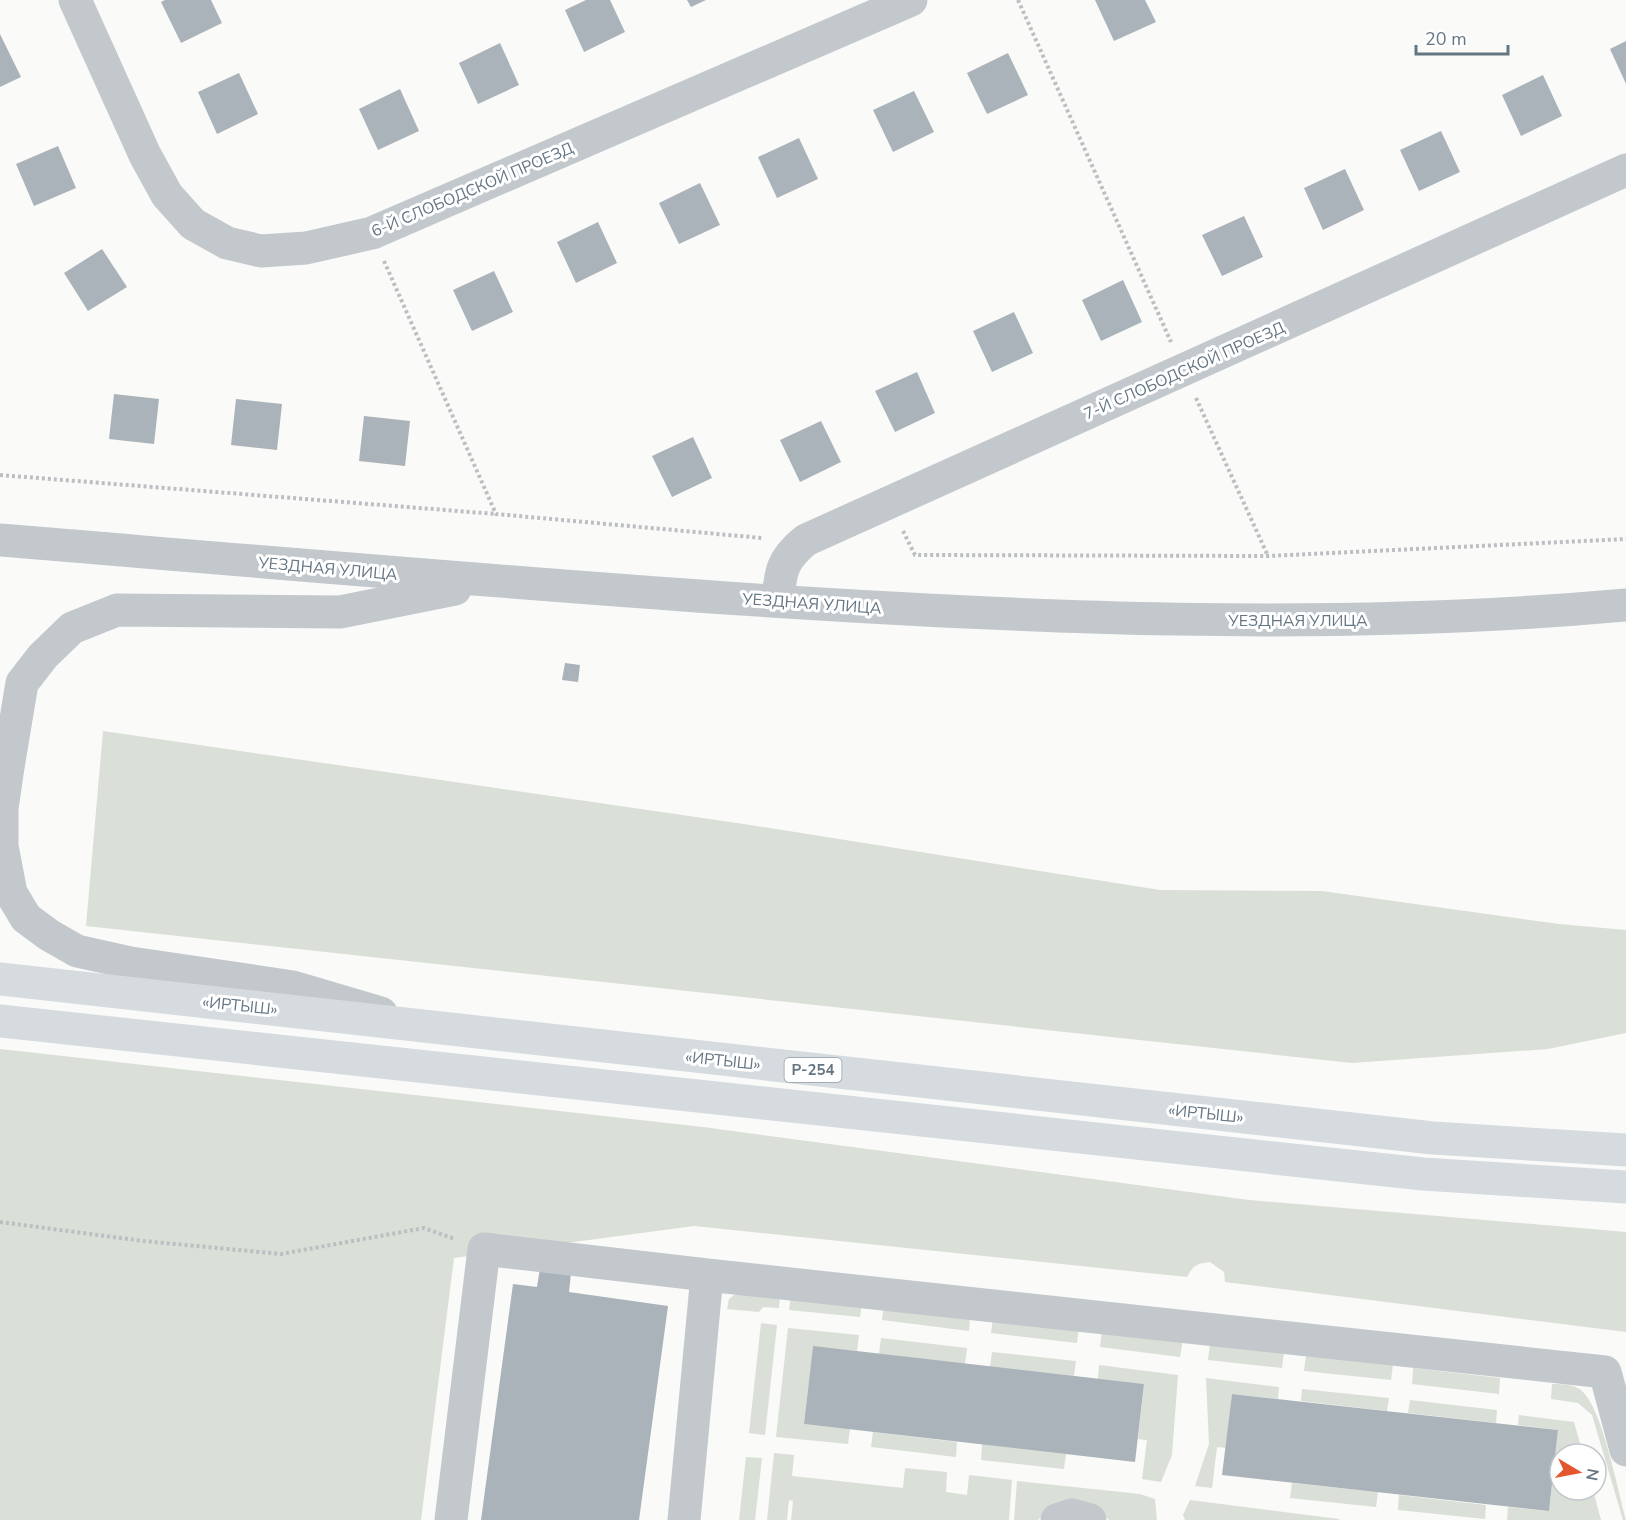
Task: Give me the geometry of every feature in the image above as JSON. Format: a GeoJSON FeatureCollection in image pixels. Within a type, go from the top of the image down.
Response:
{"type":"FeatureCollection","features":[{"type":"Feature","properties":{"kind":"highway","name":"«ИРТЫШ»"},"geometry":{"type":"LineString","coordinates":[[0,979],[416,1023],[583,1044],[1433,1138],[1626,1150]]}},
{"type":"Feature","properties":{"kind":"highway","name":"Р-254"},"geometry":{"type":"LineString","coordinates":[[0,1021],[1423,1174],[1626,1187]]}},
{"type":"Feature","properties":{"kind":"street","name":"6-Й СЛОБОДСКОЙ ПРОЕЗД"},"geometry":{"type":"LineString","coordinates":[[75,0],[145,155],[167,195],[193,224],[227,243],[261,251],[306,248],[372,233],[911,0]]}},
{"type":"Feature","properties":{"kind":"street","name":"7-Й СЛОБОДСКОЙ ПРОЕЗД"},"geometry":{"type":"LineString","coordinates":[[778,601],[780,573],[791,552],[806,540],[1626,170]]}},
{"type":"Feature","properties":{"kind":"street","name":"УЕЗДНАЯ УЛИЦА"},"geometry":{"type":"LineString","coordinates":[[0,540],[492,581],[778,601],[1167,620],[1367,620],[1626,605]]}},
{"type":"Feature","properties":{"kind":"street"},"geometry":{"type":"LineString","coordinates":[[416,1023],[293,987],[130,963],[77,951],[26,918],[11,894],[2,846],[2,808],[22,683],[43,656],[72,628],[117,609],[340,612],[492,581]]}},
{"type":"Feature","properties":{"kind":"street"},"geometry":{"type":"LineString","coordinates":[[451,1520],[484,1249],[1605,1372],[1626,1450]]}},
{"type":"Feature","properties":{"kind":"street"},"geometry":{"type":"LineString","coordinates":[[684,1520],[707,1275]]}},
{"type":"Feature","properties":{"kind":"street"},"geometry":{"type":"LineString","coordinates":[[1057,1520],[1072,1515],[1090,1520]]}},
{"type":"Feature","properties":{"kind":"path"},"geometry":{"type":"LineString","coordinates":[[1018,0],[1268,556]]}},
{"type":"Feature","properties":{"kind":"path"},"geometry":{"type":"LineString","coordinates":[[372,233],[496,514]]}},
{"type":"Feature","properties":{"kind":"path"},"geometry":{"type":"LineString","coordinates":[[0,475],[496,514],[760,539],[771,534]]}},
{"type":"Feature","properties":{"kind":"path"},"geometry":{"type":"LineString","coordinates":[[889,502],[915,555],[1268,556],[1626,539]]}},
{"type":"Feature","properties":{"kind":"path"},"geometry":{"type":"LineString","coordinates":[[0,1222],[143,1241],[281,1254],[424,1228],[484,1249]]}},
{"type":"Feature","properties":{"kind":"shaded area"},"geometry":{"type":"Polygon","coordinates":[[[103,731],[744,824],[1160,890],[1322,891],[1559,924],[1626,930],[1626,1033],[1548,1049],[1352,1063],[86,926],[103,731]]]}},
{"type":"Feature","properties":{"kind":"shaded area"},"geometry":{"type":"Polygon","coordinates":[[[0,1049],[703,1127],[1249,1200],[1626,1232],[1626,1332],[1225,1282],[1224,1272],[1210,1262],[1196,1266],[1187,1277],[694,1226],[454,1258],[421,1520],[0,1520],[0,1049]]]}},
{"type":"Feature","properties":{"kind":"shaded area"},"geometry":{"type":"Polygon","coordinates":[[[737,1293],[780,1294],[779,1308],[763,1307],[759,1312],[727,1309],[729,1299],[737,1293]]]}},
{"type":"Feature","properties":{"kind":"shaded area"},"geometry":{"type":"Polygon","coordinates":[[[791,1295],[862,1303],[860,1317],[789,1310],[791,1295]]]}},
{"type":"Feature","properties":{"kind":"shaded area"},"geometry":{"type":"Polygon","coordinates":[[[884,1305],[970,1316],[969,1331],[882,1320],[884,1305]]]}},
{"type":"Feature","properties":{"kind":"shaded area"},"geometry":{"type":"Polygon","coordinates":[[[993,1318],[1079,1327],[1077,1343],[991,1333],[993,1318]]]}},
{"type":"Feature","properties":{"kind":"shaded area"},"geometry":{"type":"Polygon","coordinates":[[[761,1323],[777,1325],[765,1435],[749,1433],[761,1323]]]}},
{"type":"Feature","properties":{"kind":"shaded area"},"geometry":{"type":"Polygon","coordinates":[[[788,1328],[859,1335],[857,1351],[813,1347],[804,1424],[850,1429],[848,1444],[776,1437],[788,1328]]]}},
{"type":"Feature","properties":{"kind":"shaded area"},"geometry":{"type":"Polygon","coordinates":[[[1102,1330],[1183,1339],[1180,1357],[1100,1347],[1102,1330]]]}},
{"type":"Feature","properties":{"kind":"shaded area"},"geometry":{"type":"Polygon","coordinates":[[[881,1338],[967,1348],[965,1364],[879,1354],[881,1338]]]}},
{"type":"Feature","properties":{"kind":"shaded area"},"geometry":{"type":"Polygon","coordinates":[[[1210,1344],[1284,1352],[1282,1368],[1208,1360],[1210,1344]]]}},
{"type":"Feature","properties":{"kind":"shaded area"},"geometry":{"type":"Polygon","coordinates":[[[992,1352],[1076,1361],[1074,1376],[990,1367],[992,1352]]]}},
{"type":"Feature","properties":{"kind":"shaded area"},"geometry":{"type":"Polygon","coordinates":[[[1306,1355],[1393,1364],[1391,1380],[1304,1371],[1306,1355]]]}},
{"type":"Feature","properties":{"kind":"shaded area"},"geometry":{"type":"Polygon","coordinates":[[[1099,1365],[1178,1375],[1172,1455],[1161,1482],[1142,1479],[1147,1440],[1138,1439],[1144,1384],[1098,1379],[1099,1365]]]}},
{"type":"Feature","properties":{"kind":"shaded area"},"geometry":{"type":"Polygon","coordinates":[[[1413,1368],[1500,1378],[1499,1394],[1412,1384],[1413,1368]]]}},
{"type":"Feature","properties":{"kind":"shaded area"},"geometry":{"type":"Polygon","coordinates":[[[1206,1378],[1279,1387],[1278,1399],[1232,1394],[1226,1448],[1217,1447],[1212,1488],[1195,1486],[1209,1444],[1206,1378]]]}},
{"type":"Feature","properties":{"kind":"shaded area"},"geometry":{"type":"Polygon","coordinates":[[[1552,1384],[1573,1386],[1583,1392],[1597,1416],[1605,1442],[1600,1442],[1592,1415],[1578,1403],[1551,1399],[1552,1384]]]}},
{"type":"Feature","properties":{"kind":"shaded area"},"geometry":{"type":"Polygon","coordinates":[[[1302,1389],[1389,1398],[1387,1411],[1301,1401],[1302,1389]]]}},
{"type":"Feature","properties":{"kind":"shaded area"},"geometry":{"type":"Polygon","coordinates":[[[1410,1400],[1497,1410],[1496,1423],[1408,1413],[1410,1400]]]}},
{"type":"Feature","properties":{"kind":"shaded area"},"geometry":{"type":"Polygon","coordinates":[[[1519,1415],[1574,1422],[1580,1442],[1557,1442],[1558,1430],[1518,1425],[1519,1415]]]}},
{"type":"Feature","properties":{"kind":"shaded area"},"geometry":{"type":"Polygon","coordinates":[[[873,1432],[957,1442],[956,1457],[871,1447],[873,1432]]]}},
{"type":"Feature","properties":{"kind":"shaded area"},"geometry":{"type":"Polygon","coordinates":[[[982,1444],[1066,1454],[1064,1469],[981,1460],[982,1444]]]}},
{"type":"Feature","properties":{"kind":"shaded area"},"geometry":{"type":"Polygon","coordinates":[[[1608,1451],[1626,1520],[1623,1520],[1608,1469],[1608,1451]]]}},
{"type":"Feature","properties":{"kind":"shaded area"},"geometry":{"type":"Polygon","coordinates":[[[774,1453],[794,1455],[792,1476],[903,1488],[905,1468],[947,1472],[946,1492],[967,1495],[969,1475],[1012,1480],[1009,1520],[791,1520],[793,1501],[789,1500],[787,1520],[767,1520],[774,1453]]]}},
{"type":"Feature","properties":{"kind":"shaded area"},"geometry":{"type":"Polygon","coordinates":[[[746,1457],[762,1458],[755,1520],[739,1520],[746,1457]]]}},
{"type":"Feature","properties":{"kind":"shaded area"},"geometry":{"type":"Polygon","coordinates":[[[1017,1481],[1140,1494],[1155,1499],[1157,1520],[1109,1520],[1097,1508],[1054,1504],[1038,1520],[1014,1520],[1017,1481]]]}},
{"type":"Feature","properties":{"kind":"shaded area"},"geometry":{"type":"Polygon","coordinates":[[[1292,1483],[1378,1492],[1376,1507],[1290,1498],[1292,1483]]]}},
{"type":"Feature","properties":{"kind":"shaded area"},"geometry":{"type":"Polygon","coordinates":[[[1399,1495],[1486,1505],[1485,1519],[1398,1510],[1399,1495]]]}},
{"type":"Feature","properties":{"kind":"shaded area"},"geometry":{"type":"Polygon","coordinates":[[[1190,1500],[1339,1520],[1185,1520],[1183,1515],[1190,1500]]]}},
{"type":"Feature","properties":{"kind":"shaded area"},"geometry":{"type":"Polygon","coordinates":[[[1550,1502],[1596,1502],[1601,1520],[1507,1520],[1508,1507],[1549,1511],[1550,1502]]]}},
{"type":"Feature","properties":{"kind":"building"},"geometry":{"type":"Polygon","coordinates":[[[165,0],[211,0],[222,23],[181,43],[161,2],[165,0]]]}},
{"type":"Feature","properties":{"kind":"building"},"geometry":{"type":"Polygon","coordinates":[[[586,0],[610,0],[625,32],[584,52],[565,10],[586,0]]]}},
{"type":"Feature","properties":{"kind":"building"},"geometry":{"type":"Polygon","coordinates":[[[687,0],[706,0],[691,7],[687,0]]]}},
{"type":"Feature","properties":{"kind":"building"},"geometry":{"type":"Polygon","coordinates":[[[1095,0],[1145,0],[1156,22],[1114,41],[1095,0]]]}},
{"type":"Feature","properties":{"kind":"building"},"geometry":{"type":"Polygon","coordinates":[[[0,34],[21,77],[0,87],[0,34]]]}},
{"type":"Feature","properties":{"kind":"building"},"geometry":{"type":"Polygon","coordinates":[[[1626,41],[1626,84],[1610,49],[1626,41]]]}},
{"type":"Feature","properties":{"kind":"building"},"geometry":{"type":"Polygon","coordinates":[[[500,43],[519,85],[478,104],[459,63],[500,43]]]}},
{"type":"Feature","properties":{"kind":"building"},"geometry":{"type":"Polygon","coordinates":[[[1008,53],[1028,95],[987,114],[967,73],[1008,53]]]}},
{"type":"Feature","properties":{"kind":"building"},"geometry":{"type":"Polygon","coordinates":[[[239,73],[258,114],[217,134],[198,92],[239,73]]]}},
{"type":"Feature","properties":{"kind":"building"},"geometry":{"type":"Polygon","coordinates":[[[1543,75],[1562,116],[1521,136],[1502,95],[1543,75]]]}},
{"type":"Feature","properties":{"kind":"building"},"geometry":{"type":"Polygon","coordinates":[[[400,89],[419,131],[378,150],[359,109],[400,89]]]}},
{"type":"Feature","properties":{"kind":"building"},"geometry":{"type":"Polygon","coordinates":[[[914,91],[934,132],[893,152],[873,110],[914,91]]]}},
{"type":"Feature","properties":{"kind":"building"},"geometry":{"type":"Polygon","coordinates":[[[1441,131],[1460,172],[1419,191],[1400,150],[1441,131]]]}},
{"type":"Feature","properties":{"kind":"building"},"geometry":{"type":"Polygon","coordinates":[[[799,138],[818,179],[777,198],[758,157],[799,138]]]}},
{"type":"Feature","properties":{"kind":"building"},"geometry":{"type":"Polygon","coordinates":[[[58,146],[76,188],[34,206],[16,164],[58,146]]]}},
{"type":"Feature","properties":{"kind":"building"},"geometry":{"type":"Polygon","coordinates":[[[1345,169],[1364,210],[1323,230],[1304,188],[1345,169]]]}},
{"type":"Feature","properties":{"kind":"building"},"geometry":{"type":"Polygon","coordinates":[[[700,183],[720,225],[679,244],[659,203],[700,183]]]}},
{"type":"Feature","properties":{"kind":"building"},"geometry":{"type":"Polygon","coordinates":[[[1244,216],[1263,257],[1222,276],[1202,235],[1244,216]]]}},
{"type":"Feature","properties":{"kind":"building"},"geometry":{"type":"Polygon","coordinates":[[[598,222],[617,263],[576,283],[557,242],[598,222]]]}},
{"type":"Feature","properties":{"kind":"building"},"geometry":{"type":"Polygon","coordinates":[[[102,249],[127,287],[88,311],[64,273],[102,249]]]}},
{"type":"Feature","properties":{"kind":"building"},"geometry":{"type":"Polygon","coordinates":[[[494,271],[513,312],[472,331],[453,290],[494,271]]]}},
{"type":"Feature","properties":{"kind":"building"},"geometry":{"type":"Polygon","coordinates":[[[1123,280],[1142,322],[1101,341],[1082,300],[1123,280]]]}},
{"type":"Feature","properties":{"kind":"building"},"geometry":{"type":"Polygon","coordinates":[[[1014,312],[1033,353],[992,372],[973,331],[1014,312]]]}},
{"type":"Feature","properties":{"kind":"building"},"geometry":{"type":"Polygon","coordinates":[[[917,372],[935,413],[895,432],[875,391],[917,372]]]}},
{"type":"Feature","properties":{"kind":"building"},"geometry":{"type":"Polygon","coordinates":[[[114,394],[159,399],[154,444],[109,439],[114,394]]]}},
{"type":"Feature","properties":{"kind":"building"},"geometry":{"type":"Polygon","coordinates":[[[236,399],[282,404],[277,450],[231,445],[236,399]]]}},
{"type":"Feature","properties":{"kind":"building"},"geometry":{"type":"Polygon","coordinates":[[[364,416],[410,421],[405,466],[359,461],[364,416]]]}},
{"type":"Feature","properties":{"kind":"building"},"geometry":{"type":"Polygon","coordinates":[[[821,421],[841,462],[800,482],[780,440],[821,421]]]}},
{"type":"Feature","properties":{"kind":"building"},"geometry":{"type":"Polygon","coordinates":[[[693,437],[712,478],[672,497],[652,456],[693,437]]]}},
{"type":"Feature","properties":{"kind":"building"},"geometry":{"type":"Polygon","coordinates":[[[565,663],[580,665],[578,682],[562,680],[565,663]]]}},
{"type":"Feature","properties":{"kind":"building"},"geometry":{"type":"Polygon","coordinates":[[[540,1268],[571,1273],[569,1292],[668,1306],[639,1520],[481,1520],[513,1284],[537,1287],[540,1268]]]}},
{"type":"Feature","properties":{"kind":"building"},"geometry":{"type":"Polygon","coordinates":[[[813,1346],[1144,1384],[1135,1462],[804,1424],[813,1346]]]}},
{"type":"Feature","properties":{"kind":"building"},"geometry":{"type":"Polygon","coordinates":[[[1232,1394],[1558,1430],[1557,1442],[1548,1442],[1549,1511],[1222,1475],[1232,1394]]]}}]}
